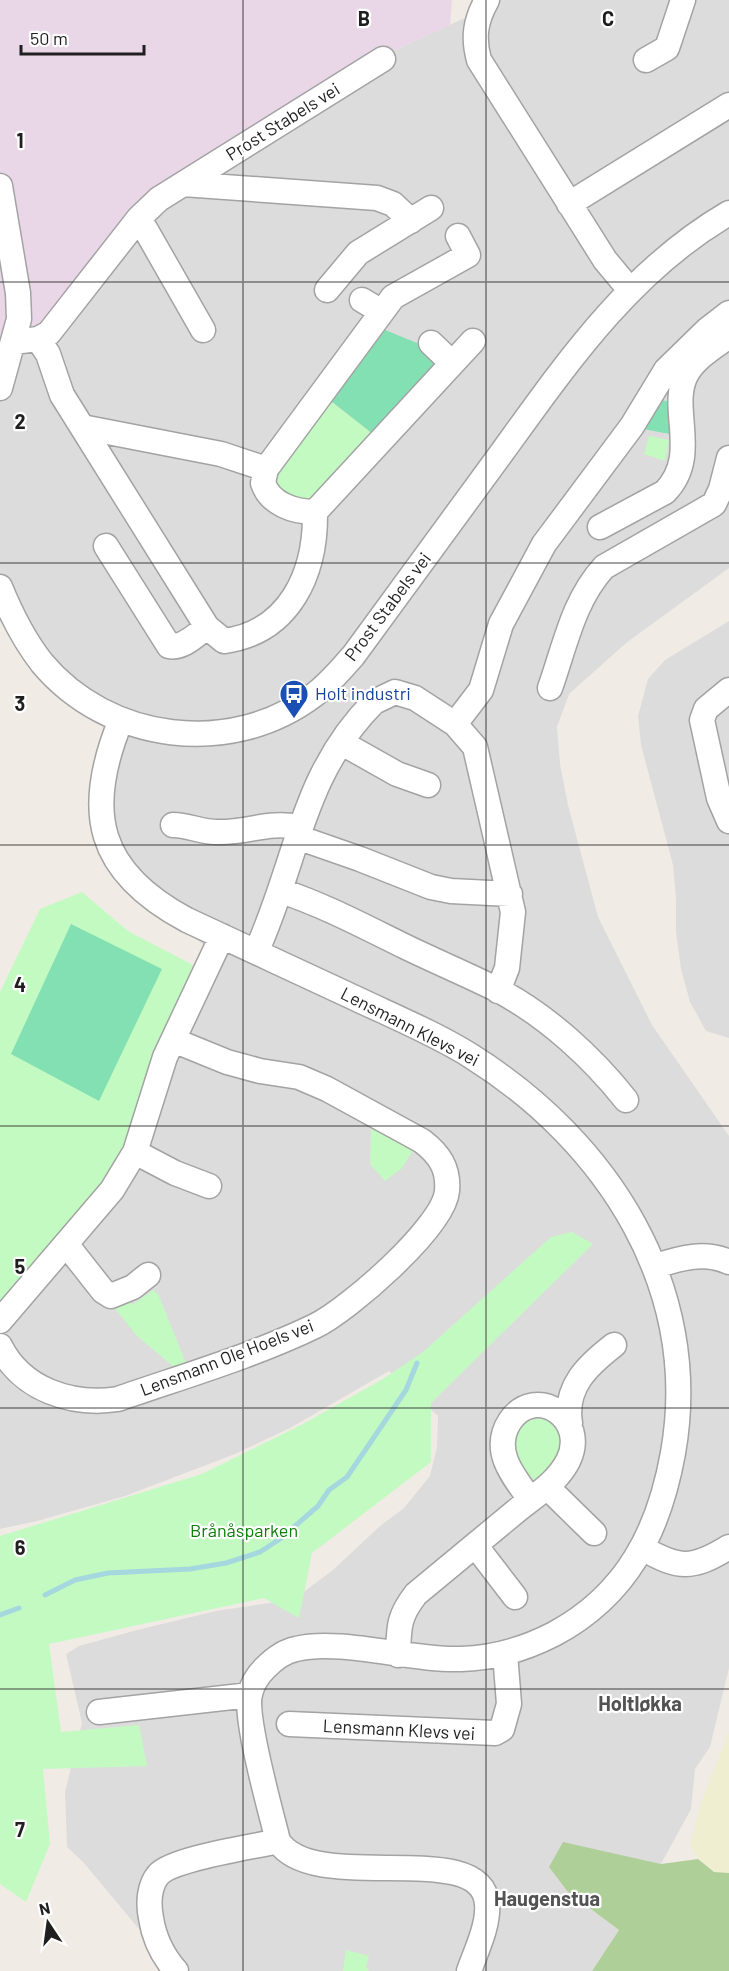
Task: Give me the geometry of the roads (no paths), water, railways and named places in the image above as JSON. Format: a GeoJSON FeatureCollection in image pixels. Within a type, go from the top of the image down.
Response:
{"type":"FeatureCollection","features":[{"type":"Feature","properties":{"kind":"street"},"geometry":{"type":"LineString","coordinates":[[487,0],[476,26],[474,41],[479,60],[605,260],[630,290]]}},
{"type":"Feature","properties":{"kind":"street"},"geometry":{"type":"LineString","coordinates":[[646,60],[667,48],[683,0]]}},
{"type":"Feature","properties":{"kind":"street","name":"Prost Stabels vei"},"geometry":{"type":"LineString","coordinates":[[38,339],[49,333],[138,219],[159,199],[382,59]]}},
{"type":"Feature","properties":{"kind":"street"},"geometry":{"type":"LineString","coordinates":[[569,204],[729,105]]}},
{"type":"Feature","properties":{"kind":"street","name":"Prost Stabels vei"},"geometry":{"type":"LineString","coordinates":[[183,184],[377,198],[421,214],[358,253],[327,290]]}},
{"type":"Feature","properties":{"kind":"street"},"geometry":{"type":"LineString","coordinates":[[0,186],[18,293],[19,319],[0,388]]}},
{"type":"Feature","properties":{"kind":"street","name":"Prost Stabels vei"},"geometry":{"type":"LineString","coordinates":[[0,587],[7,620],[34,653],[58,679],[97,709],[121,720],[179,734],[234,730],[283,713],[326,685],[352,656],[562,370],[630,290],[685,241],[729,213]]}},
{"type":"Feature","properties":{"kind":"street"},"geometry":{"type":"LineString","coordinates":[[138,219],[203,330]]}},
{"type":"Feature","properties":{"kind":"street"},"geometry":{"type":"LineString","coordinates":[[315,512],[305,512],[272,500],[263,483],[266,469],[372,306],[393,297],[468,255],[458,236]]}},
{"type":"Feature","properties":{"kind":"street"},"geometry":{"type":"LineString","coordinates":[[455,724],[481,690],[501,624],[544,544],[627,433],[675,361],[729,313]]}},
{"type":"Feature","properties":{"kind":"street"},"geometry":{"type":"LineString","coordinates":[[600,527],[665,492],[675,478],[682,453],[682,398],[685,377],[693,366],[729,336]]}},
{"type":"Feature","properties":{"kind":"street"},"geometry":{"type":"LineString","coordinates":[[13,342],[38,339],[48,354],[62,395],[207,627],[224,641],[247,636],[285,612],[300,586],[311,556],[315,536],[315,512],[473,341]]}},
{"type":"Feature","properties":{"kind":"street"},"geometry":{"type":"LineString","coordinates":[[431,343],[452,363]]}},
{"type":"Feature","properties":{"kind":"street"},"geometry":{"type":"LineString","coordinates":[[654,391],[682,398]]}},
{"type":"Feature","properties":{"kind":"street"},"geometry":{"type":"LineString","coordinates":[[82,427],[221,454],[266,469]]}},
{"type":"Feature","properties":{"kind":"street"},"geometry":{"type":"LineString","coordinates":[[550,688],[574,614],[594,578],[604,567],[714,504],[721,489],[729,458]]}},
{"type":"Feature","properties":{"kind":"street"},"geometry":{"type":"LineString","coordinates":[[106,546],[169,646],[175,647],[185,643],[207,627]]}},
{"type":"Feature","properties":{"kind":"street"},"geometry":{"type":"LineString","coordinates":[[729,690],[706,709],[702,720],[719,798],[729,821]]}},
{"type":"Feature","properties":{"kind":"street"},"geometry":{"type":"LineString","coordinates":[[256,952],[281,891],[298,832],[322,770],[374,702],[395,692],[415,698],[455,724],[475,747],[513,912],[507,968],[498,991]]}},
{"type":"Feature","properties":{"kind":"street","name":"Lensmann Klevs vei"},"geometry":{"type":"LineString","coordinates":[[121,720],[107,759],[100,796],[103,822],[115,858],[133,883],[154,902],[423,1030],[470,1055],[541,1109],[600,1172],[620,1200],[656,1266],[672,1325],[678,1360],[678,1398],[668,1480],[656,1521],[642,1548],[604,1598],[577,1619],[539,1641],[505,1653],[462,1659],[398,1655],[330,1647],[297,1648],[267,1666],[256,1678],[250,1695]]}},
{"type":"Feature","properties":{"kind":"street"},"geometry":{"type":"LineString","coordinates":[[342,743],[397,774],[428,785]]}},
{"type":"Feature","properties":{"kind":"street"},"geometry":{"type":"LineString","coordinates":[[173,825],[210,832],[243,830],[274,823],[431,887],[451,891],[510,894]]}},
{"type":"Feature","properties":{"kind":"street"},"geometry":{"type":"LineString","coordinates":[[281,891],[328,909],[498,991],[550,1024],[603,1072],[627,1100]]}},
{"type":"Feature","properties":{"kind":"street"},"geometry":{"type":"LineString","coordinates":[[0,1321],[112,1190],[135,1152],[173,1040],[222,936]]}},
{"type":"Feature","properties":{"kind":"street","name":"Lensmann Ole Hoels vei"},"geometry":{"type":"LineString","coordinates":[[0,1346],[18,1371],[35,1384],[53,1393],[75,1401],[98,1402],[118,1399],[264,1347],[317,1325],[368,1291],[410,1246],[443,1204],[447,1191],[443,1164],[435,1151],[422,1141],[327,1089],[300,1077],[260,1071],[227,1062],[173,1040]]}},
{"type":"Feature","properties":{"kind":"street"},"geometry":{"type":"LineString","coordinates":[[135,1152],[175,1173],[209,1186]]}},
{"type":"Feature","properties":{"kind":"street"},"geometry":{"type":"LineString","coordinates":[[66,1244],[103,1292],[111,1296],[133,1287],[148,1275]]}},
{"type":"Feature","properties":{"kind":"street"},"geometry":{"type":"LineString","coordinates":[[656,1266],[678,1259],[706,1255],[729,1262]]}},
{"type":"Feature","properties":{"kind":"street"},"geometry":{"type":"LineString","coordinates":[[398,1655],[399,1622],[404,1610],[416,1594],[538,1493],[568,1462],[573,1449],[569,1403],[589,1363],[614,1345]]}},
{"type":"Feature","properties":{"kind":"street"},"geometry":{"type":"LineString","coordinates":[[570,1423],[561,1413],[545,1406],[526,1408],[515,1415],[508,1424],[502,1447],[509,1469],[594,1533]]}},
{"type":"Feature","properties":{"kind":"street"},"geometry":{"type":"LineString","coordinates":[[475,1545],[515,1597]]}},
{"type":"Feature","properties":{"kind":"street"},"geometry":{"type":"LineString","coordinates":[[642,1548],[664,1561],[693,1565],[705,1562],[729,1547]]}},
{"type":"Feature","properties":{"kind":"street","name":"Lensmann Klevs vei"},"geometry":{"type":"LineString","coordinates":[[289,1724],[495,1734],[502,1729],[509,1704],[505,1653]]}},
{"type":"Feature","properties":{"kind":"street"},"geometry":{"type":"LineString","coordinates":[[99,1712],[250,1695],[252,1726],[278,1841],[284,1851],[311,1864],[452,1871],[476,1880],[483,1890],[487,1910],[470,1971]]}},
{"type":"Feature","properties":{"kind":"street"},"geometry":{"type":"LineString","coordinates":[[176,1971],[155,1938],[150,1912],[153,1883],[161,1873],[172,1866],[278,1841]]}},
{"type":"Feature","properties":{"kind":"waterway"},"geometry":{"type":"LineString","coordinates":[[45,1595],[75,1580],[108,1573],[190,1569],[226,1563],[260,1552],[280,1539],[318,1506],[329,1490],[347,1477],[406,1390],[417,1363]]}},
{"type":"Feature","properties":{"kind":"waterway"},"geometry":{"type":"LineString","coordinates":[[0,1615],[19,1608]]}},
{"type":"Feature","properties":{"kind":"place","name":"Holt industri"},"geometry":{"type":"Point","coordinates":[294,720]}},
{"type":"Feature","properties":{"kind":"district","name":"Holtløkka"},"geometry":{"type":"Point","coordinates":[640,1704]}},
{"type":"Feature","properties":{"kind":"district","name":"Haugenstua"},"geometry":{"type":"Point","coordinates":[547,1899]}},
{"type":"Feature","properties":{"kind":"park label","name":"Brånåsparken"},"geometry":{"type":"Point","coordinates":[244,1531]}}]}
